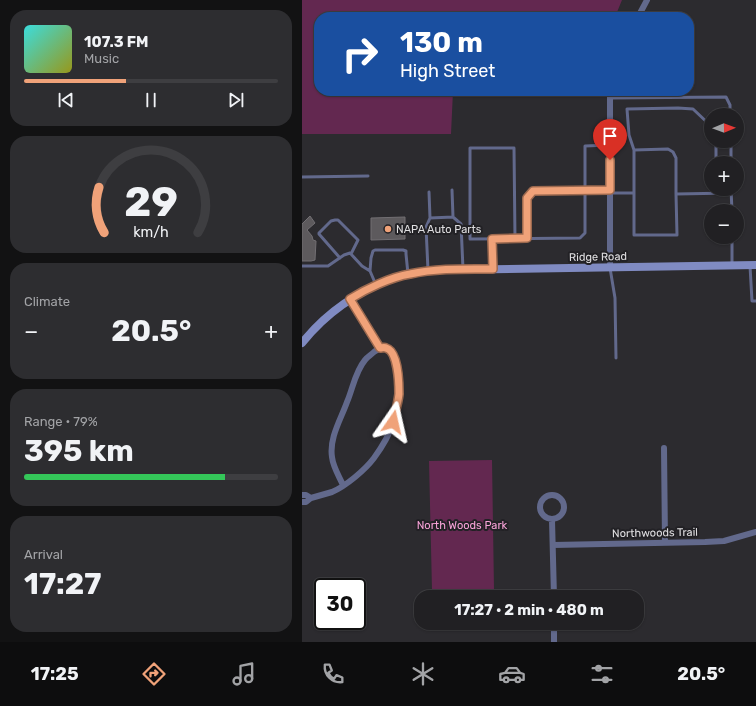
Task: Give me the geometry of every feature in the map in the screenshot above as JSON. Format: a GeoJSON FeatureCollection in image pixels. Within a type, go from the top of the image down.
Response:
{"type":"FeatureCollection","features":[{"type":"Feature","properties":{"kind":"main road","name":"Ridge Road"},"geometry":{"type":"LineString","coordinates":[[302,343],[323,320],[350,299],[376,285],[408,274],[463,269],[753,266]]}},
{"type":"Feature","properties":{"kind":"street"},"geometry":{"type":"LineString","coordinates":[[641,12],[647,0]]}},
{"type":"Feature","properties":{"kind":"street"},"geometry":{"type":"LineString","coordinates":[[609,96],[610,268]]}},
{"type":"Feature","properties":{"kind":"street"},"geometry":{"type":"LineString","coordinates":[[350,299],[380,348]]}},
{"type":"Feature","properties":{"kind":"street"},"geometry":{"type":"LineString","coordinates":[[302,502],[306,502],[311,498],[332,492],[343,485],[364,470],[387,438],[393,422],[399,394],[396,362],[393,352],[386,348],[380,348],[365,360],[357,373],[333,441],[332,457],[343,485]]}},
{"type":"Feature","properties":{"kind":"street"},"geometry":{"type":"LineString","coordinates":[[664,448],[665,542]]}},
{"type":"Feature","properties":{"kind":"street"},"geometry":{"type":"LineString","coordinates":[[302,495],[306,495],[311,498]]}},
{"type":"Feature","properties":{"kind":"street"},"geometry":{"type":"LineString","coordinates":[[552,495],[560,498],[564,505],[564,510],[560,517],[552,520],[543,515],[540,507],[543,500],[552,495]]}},
{"type":"Feature","properties":{"kind":"street"},"geometry":{"type":"LineString","coordinates":[[552,520],[554,590]]}},
{"type":"Feature","properties":{"kind":"street","name":"Northwoods Trail"},"geometry":{"type":"LineString","coordinates":[[553,545],[724,541],[756,532]]}},
{"type":"Feature","properties":{"kind":"street"},"geometry":{"type":"LineString","coordinates":[[554,630],[554,642]]}},
{"type":"Feature","properties":{"kind":"lane"},"geometry":{"type":"LineString","coordinates":[[687,96],[726,97],[730,108]]}},
{"type":"Feature","properties":{"kind":"lane"},"geometry":{"type":"LineString","coordinates":[[634,150],[668,150],[674,152],[676,158],[677,235],[634,235],[634,150],[628,135],[628,109],[678,108],[693,110],[704,120]]}},
{"type":"Feature","properties":{"kind":"lane"},"geometry":{"type":"LineString","coordinates":[[515,239],[514,148],[470,148],[470,239],[515,239],[527,238],[580,238],[585,232],[585,146],[610,145]]}},
{"type":"Feature","properties":{"kind":"lane"},"geometry":{"type":"LineString","coordinates":[[302,177],[368,176]]}},
{"type":"Feature","properties":{"kind":"lane"},"geometry":{"type":"LineString","coordinates":[[452,190],[453,216],[461,224],[463,269]]}},
{"type":"Feature","properties":{"kind":"lane"},"geometry":{"type":"LineString","coordinates":[[527,238],[527,198],[533,191],[634,193]]}},
{"type":"Feature","properties":{"kind":"lane"},"geometry":{"type":"LineString","coordinates":[[428,271],[426,227],[430,218],[429,192]]}},
{"type":"Feature","properties":{"kind":"lane"},"geometry":{"type":"LineString","coordinates":[[676,194],[704,193]]}},
{"type":"Feature","properties":{"kind":"lane"},"geometry":{"type":"LineString","coordinates":[[430,218],[453,216]]}},
{"type":"Feature","properties":{"kind":"lane"},"geometry":{"type":"LineString","coordinates":[[340,258],[319,234],[331,221],[338,220],[358,240],[351,254]]}},
{"type":"Feature","properties":{"kind":"lane"},"geometry":{"type":"LineString","coordinates":[[492,239],[493,269]]}},
{"type":"Feature","properties":{"kind":"lane"},"geometry":{"type":"LineString","coordinates":[[732,244],[732,266]]}},
{"type":"Feature","properties":{"kind":"lane"},"geometry":{"type":"LineString","coordinates":[[376,285],[370,271],[373,251],[406,251],[408,274]]}},
{"type":"Feature","properties":{"kind":"lane"},"geometry":{"type":"LineString","coordinates":[[302,266],[328,266],[346,254],[351,254]]}},
{"type":"Feature","properties":{"kind":"lane"},"geometry":{"type":"LineString","coordinates":[[351,254],[362,266],[370,271]]}},
{"type":"Feature","properties":{"kind":"lane"},"geometry":{"type":"LineString","coordinates":[[753,266],[752,301],[756,302]]}},
{"type":"Feature","properties":{"kind":"lane"},"geometry":{"type":"LineString","coordinates":[[610,268],[615,298],[616,358]]}},
{"type":"Feature","properties":{"kind":"green space"},"geometry":{"type":"Polygon","coordinates":[[[302,0],[622,0],[617,12],[314,12],[314,96],[453,96],[451,134],[302,134],[302,0]]]}},
{"type":"Feature","properties":{"kind":"green space","name":"North Woods Park"},"geometry":{"type":"Polygon","coordinates":[[[492,460],[494,589],[432,590],[429,461],[492,460]]]}},
{"type":"Feature","properties":{"kind":"building"},"geometry":{"type":"Polygon","coordinates":[[[310,216],[315,223],[307,230],[312,236],[313,240],[316,241],[315,260],[302,261],[302,224],[310,216]]]}},
{"type":"Feature","properties":{"kind":"building","name":"NAPA Auto Parts"},"geometry":{"type":"Polygon","coordinates":[[[405,217],[405,239],[371,240],[371,218],[405,217]]]}},
{"type":"Feature","properties":{"kind":"place","name":"NAPA Auto Parts"},"geometry":{"type":"Point","coordinates":[388,229]}},
{"type":"Feature","properties":{"kind":"route"},"geometry":{"type":"LineString","coordinates":[[393,422],[399,394],[398,375],[393,352],[386,348],[380,348],[350,299],[388,280],[408,274],[440,270],[493,269],[492,239],[527,238],[527,198],[533,191],[610,190],[610,160]]}}]}
